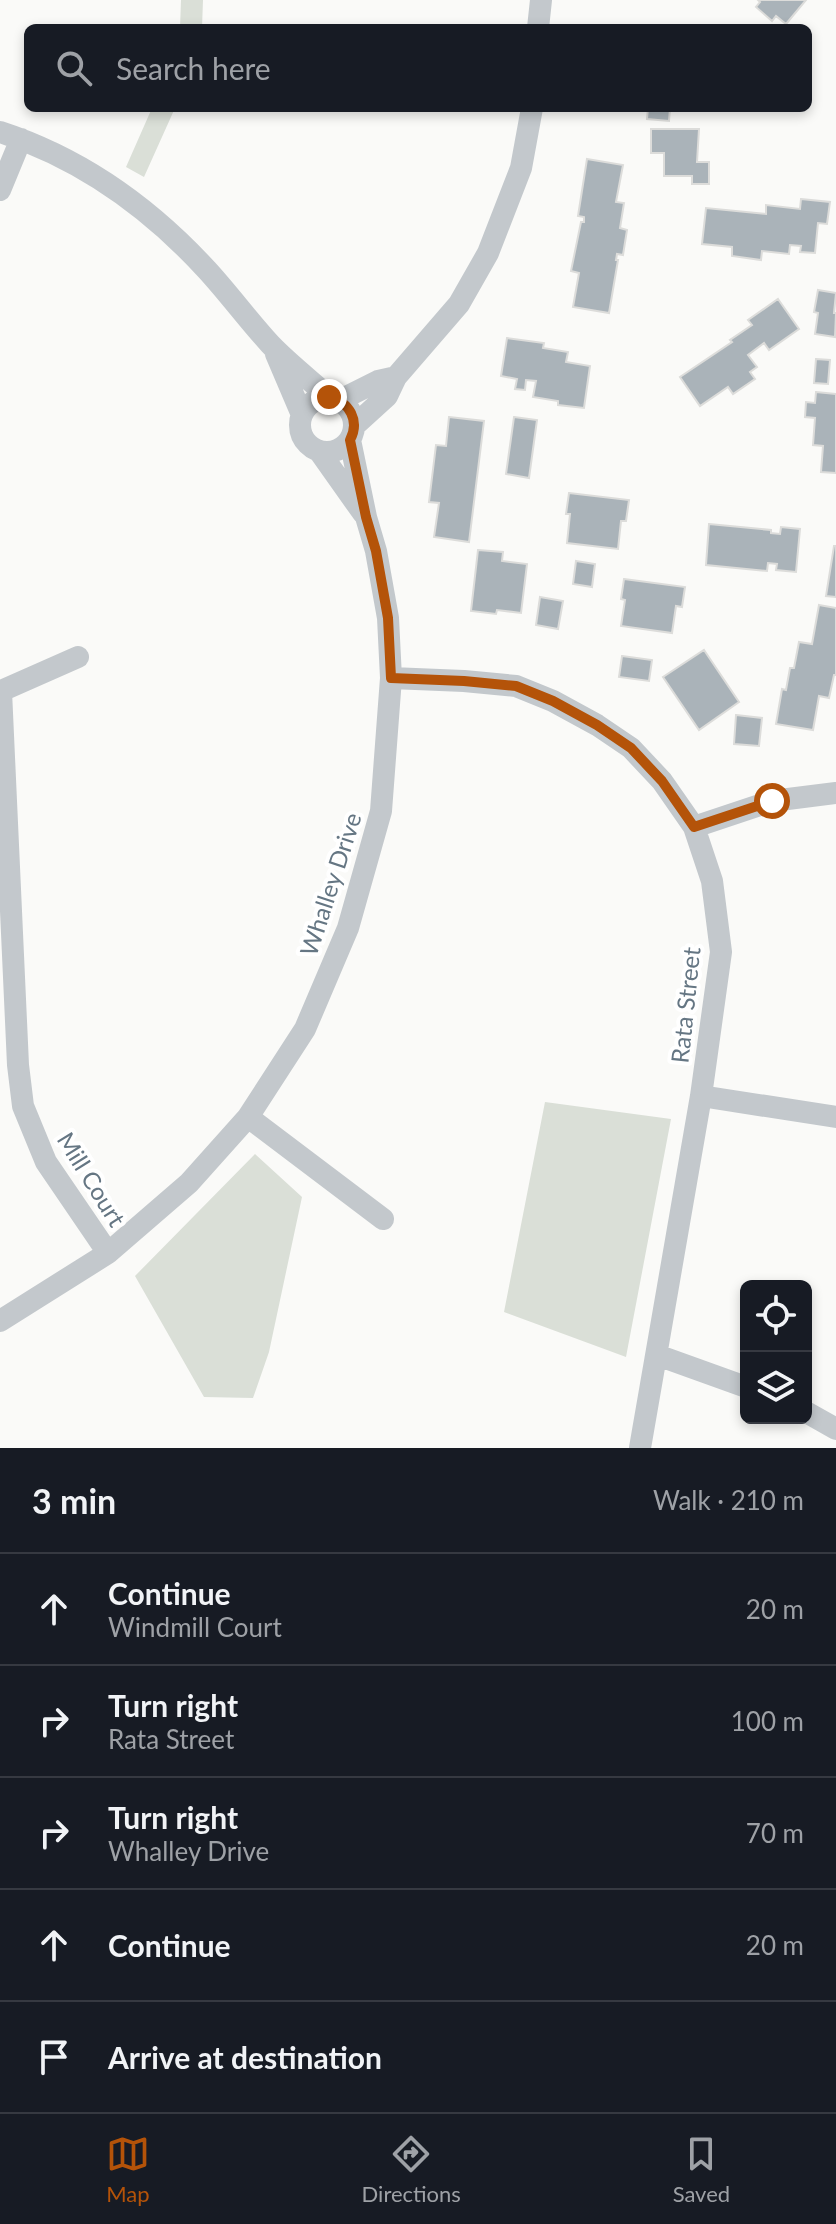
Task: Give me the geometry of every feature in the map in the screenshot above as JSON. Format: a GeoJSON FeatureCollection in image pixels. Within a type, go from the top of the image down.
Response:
{"type":"FeatureCollection","features":[{"type":"Feature","properties":{"kind":"street"},"geometry":{"type":"LineString","coordinates":[[538,24],[541,0]]}},
{"type":"Feature","properties":{"kind":"street"},"geometry":{"type":"LineString","coordinates":[[396,377],[335,399],[315,400],[302,415],[301,433],[305,441],[319,451],[336,450],[387,396],[396,377],[459,304],[488,253],[521,168],[531,112]]}},
{"type":"Feature","properties":{"kind":"street"},"geometry":{"type":"LineString","coordinates":[[0,190],[10,136],[72,162],[126,198],[158,222],[206,269],[272,346],[351,411],[352,433]]}},
{"type":"Feature","properties":{"kind":"street"},"geometry":{"type":"LineString","coordinates":[[272,346],[302,415]]}},
{"type":"Feature","properties":{"kind":"street","name":"Whalley Drive"},"geometry":{"type":"LineString","coordinates":[[0,1321],[108,1253],[189,1183],[248,1117],[305,1029],[348,928],[381,811],[391,678],[388,618],[352,433]]}},
{"type":"Feature","properties":{"kind":"street","name":"Whalley Drive"},"geometry":{"type":"LineString","coordinates":[[319,451],[366,517]]}},
{"type":"Feature","properties":{"kind":"street","name":"Mill Court"},"geometry":{"type":"LineString","coordinates":[[78,657],[1,691],[18,1065],[23,1106],[46,1162],[108,1253]]}},
{"type":"Feature","properties":{"kind":"street","name":"Rata Street"},"geometry":{"type":"LineString","coordinates":[[391,678],[516,686],[553,701],[597,725],[631,748],[662,781],[694,827],[712,881],[721,952],[701,1096],[640,1448]]}},
{"type":"Feature","properties":{"kind":"street"},"geometry":{"type":"LineString","coordinates":[[694,827],[772,801],[835,791]]}},
{"type":"Feature","properties":{"kind":"street"},"geometry":{"type":"LineString","coordinates":[[701,1096],[836,1117]]}},
{"type":"Feature","properties":{"kind":"street"},"geometry":{"type":"LineString","coordinates":[[248,1117],[383,1219]]}},
{"type":"Feature","properties":{"kind":"street"},"geometry":{"type":"LineString","coordinates":[[657,1355],[740,1385]]}},
{"type":"Feature","properties":{"kind":"street"},"geometry":{"type":"LineString","coordinates":[[812,1415],[836,1429]]}},
{"type":"Feature","properties":{"kind":"shaded area"},"geometry":{"type":"Polygon","coordinates":[[[181,0],[203,0],[202,24],[180,24],[181,0]]]}},
{"type":"Feature","properties":{"kind":"shaded area"},"geometry":{"type":"Polygon","coordinates":[[[150,112],[173,112],[144,177],[126,167],[150,112]]]}},
{"type":"Feature","properties":{"kind":"shaded area"},"geometry":{"type":"Polygon","coordinates":[[[545,1102],[671,1119],[626,1357],[504,1312],[545,1102]]]}},
{"type":"Feature","properties":{"kind":"shaded area"},"geometry":{"type":"Polygon","coordinates":[[[255,1154],[302,1197],[269,1352],[253,1398],[204,1397],[135,1276],[255,1154]]]}},
{"type":"Feature","properties":{"kind":"building"},"geometry":{"type":"Polygon","coordinates":[[[758,0],[806,0],[786,24],[776,16],[772,21],[756,7],[760,2],[758,0]]]}},
{"type":"Feature","properties":{"kind":"building"},"geometry":{"type":"Polygon","coordinates":[[[648,112],[670,112],[669,121],[647,119],[648,112]]]}},
{"type":"Feature","properties":{"kind":"building"},"geometry":{"type":"Polygon","coordinates":[[[651,129],[699,129],[697,162],[709,162],[709,184],[692,184],[692,176],[664,176],[664,153],[651,153],[651,129]]]}},
{"type":"Feature","properties":{"kind":"building"},"geometry":{"type":"Polygon","coordinates":[[[587,159],[623,165],[616,202],[624,203],[620,228],[627,230],[623,255],[617,254],[609,313],[573,307],[579,273],[571,271],[581,222],[584,222],[584,217],[578,216],[587,159]]]}},
{"type":"Feature","properties":{"kind":"building"},"geometry":{"type":"Polygon","coordinates":[[[801,199],[830,202],[827,224],[818,223],[815,253],[800,252],[801,246],[790,245],[789,254],[762,251],[761,260],[732,256],[732,247],[702,244],[706,208],[766,214],[766,205],[800,209],[801,199]]]}},
{"type":"Feature","properties":{"kind":"building"},"geometry":{"type":"Polygon","coordinates":[[[818,290],[836,293],[835,337],[815,334],[818,313],[814,312],[818,290]]]}},
{"type":"Feature","properties":{"kind":"building"},"geometry":{"type":"Polygon","coordinates":[[[778,299],[799,329],[769,350],[764,343],[748,355],[757,367],[750,372],[755,379],[733,394],[728,387],[700,406],[680,377],[732,342],[730,340],[752,325],[748,320],[778,299]]]}},
{"type":"Feature","properties":{"kind":"building"},"geometry":{"type":"Polygon","coordinates":[[[507,338],[544,343],[543,348],[568,352],[566,362],[590,366],[584,408],[558,405],[558,401],[533,397],[536,381],[526,380],[525,390],[515,389],[517,379],[501,376],[507,338]]]}},
{"type":"Feature","properties":{"kind":"building"},"geometry":{"type":"Polygon","coordinates":[[[816,359],[830,360],[828,384],[814,383],[816,359]]]}},
{"type":"Feature","properties":{"kind":"building"},"geometry":{"type":"Polygon","coordinates":[[[816,392],[836,394],[836,473],[821,472],[823,446],[813,445],[815,418],[805,417],[806,402],[815,403],[816,392]]]}},
{"type":"Feature","properties":{"kind":"building"},"geometry":{"type":"Polygon","coordinates":[[[449,417],[484,421],[469,542],[434,537],[439,503],[429,502],[436,445],[446,446],[449,417]]]}},
{"type":"Feature","properties":{"kind":"building"},"geometry":{"type":"Polygon","coordinates":[[[514,417],[537,420],[529,478],[506,474],[514,417]]]}},
{"type":"Feature","properties":{"kind":"building"},"geometry":{"type":"Polygon","coordinates":[[[569,493],[629,500],[626,521],[621,521],[618,549],[567,543],[569,493]]]}},
{"type":"Feature","properties":{"kind":"building"},"geometry":{"type":"Polygon","coordinates":[[[709,524],[771,530],[771,533],[780,534],[781,527],[800,529],[796,572],[776,570],[777,564],[768,563],[767,571],[706,565],[709,524]]]}},
{"type":"Feature","properties":{"kind":"building"},"geometry":{"type":"Polygon","coordinates":[[[836,546],[836,597],[826,596],[836,546]]]}},
{"type":"Feature","properties":{"kind":"building"},"geometry":{"type":"Polygon","coordinates":[[[478,550],[503,552],[502,561],[527,564],[521,613],[471,611],[478,550]]]}},
{"type":"Feature","properties":{"kind":"building"},"geometry":{"type":"Polygon","coordinates":[[[576,561],[595,564],[592,587],[573,584],[576,561]]]}},
{"type":"Feature","properties":{"kind":"building"},"geometry":{"type":"Polygon","coordinates":[[[624,579],[685,587],[682,607],[676,606],[672,633],[621,626],[624,579]]]}},
{"type":"Feature","properties":{"kind":"building"},"geometry":{"type":"Polygon","coordinates":[[[540,597],[563,601],[558,629],[536,625],[540,597]]]}},
{"type":"Feature","properties":{"kind":"building"},"geometry":{"type":"Polygon","coordinates":[[[819,605],[836,608],[836,675],[829,698],[819,696],[813,730],[776,724],[782,689],[786,690],[790,668],[794,668],[799,642],[812,644],[819,605]]]}},
{"type":"Feature","properties":{"kind":"building"},"geometry":{"type":"Polygon","coordinates":[[[704,650],[739,702],[699,730],[663,677],[704,650]]]}},
{"type":"Feature","properties":{"kind":"building"},"geometry":{"type":"Polygon","coordinates":[[[622,656],[652,660],[649,681],[619,677],[622,656]]]}},
{"type":"Feature","properties":{"kind":"building"},"geometry":{"type":"Polygon","coordinates":[[[736,715],[762,718],[759,746],[734,744],[736,715]]]}},
{"type":"Feature","properties":{"kind":"route"},"geometry":{"type":"LineString","coordinates":[[329,397],[346,405],[354,418],[350,440],[388,618],[391,678],[516,686],[553,701],[631,748],[662,781],[694,827],[772,801]]}}]}
